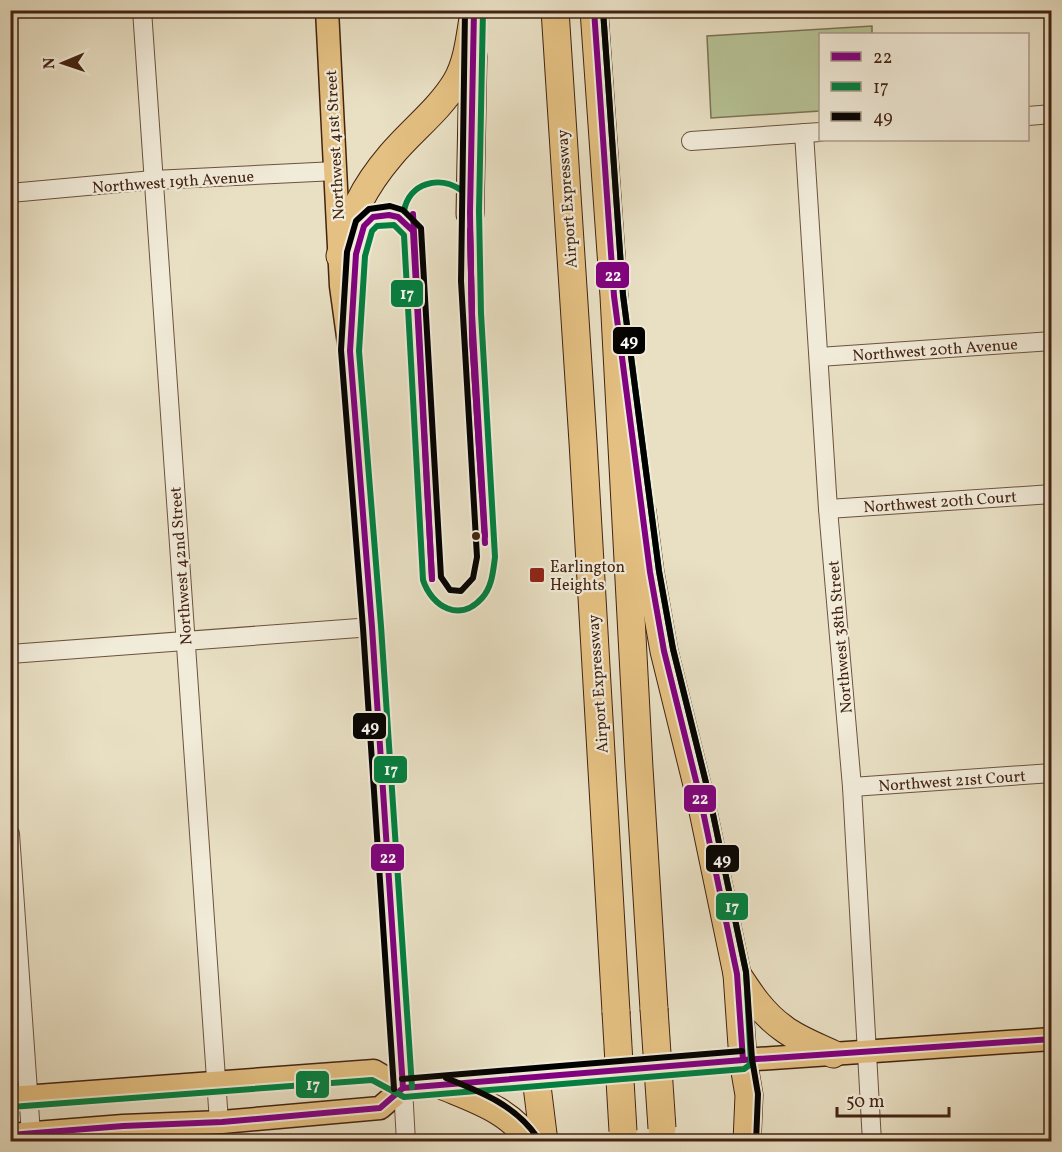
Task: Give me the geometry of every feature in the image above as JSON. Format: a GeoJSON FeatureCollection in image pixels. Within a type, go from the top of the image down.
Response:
{"type":"FeatureCollection","features":[{"type":"Feature","properties":{"kind":"highway","name":"Airport Expressway"},"geometry":{"type":"LineString","coordinates":[[555,10],[583,442],[623,1136]]}},
{"type":"Feature","properties":{"kind":"highway"},"geometry":{"type":"LineString","coordinates":[[594,10],[614,296],[639,768],[663,1135]]}},
{"type":"Feature","properties":{"kind":"highway"},"geometry":{"type":"LineString","coordinates":[[470,214],[474,11]]}},
{"type":"Feature","properties":{"kind":"highway"},"geometry":{"type":"LineString","coordinates":[[340,256],[362,193],[392,154],[440,104],[457,81],[468,51],[474,11]]}},
{"type":"Feature","properties":{"kind":"highway"},"geometry":{"type":"LineString","coordinates":[[614,296],[650,572],[664,651],[700,797],[737,974],[743,1060],[749,1095],[747,1142]]}},
{"type":"Feature","properties":{"kind":"highway"},"geometry":{"type":"LineString","coordinates":[[737,974],[771,1018],[792,1034],[832,1054]]}},
{"type":"Feature","properties":{"kind":"highway"},"geometry":{"type":"LineString","coordinates":[[536,1078],[544,1142]]}},
{"type":"Feature","properties":{"kind":"highway"},"geometry":{"type":"LineString","coordinates":[[443,1086],[488,1105],[514,1123],[530,1142]]}},
{"type":"Feature","properties":{"kind":"main road","name":"Northwest 41st Street"},"geometry":{"type":"LineString","coordinates":[[327,10],[341,286],[350,351],[372,627],[403,1088]]}},
{"type":"Feature","properties":{"kind":"main road"},"geometry":{"type":"LineString","coordinates":[[19,1097],[374,1071],[403,1088],[443,1086],[743,1060],[1052,1039]]}},
{"type":"Feature","properties":{"kind":"main road"},"geometry":{"type":"LineString","coordinates":[[21,1134],[123,1126],[219,1122],[380,1108],[403,1088]]}},
{"type":"Feature","properties":{"kind":"street","name":"Northwest 42nd Street"},"geometry":{"type":"LineString","coordinates":[[142,10],[219,1122]]}},
{"type":"Feature","properties":{"kind":"street"},"geometry":{"type":"LineString","coordinates":[[1029,116],[1052,114]]}},
{"type":"Feature","properties":{"kind":"street"},"geometry":{"type":"LineString","coordinates":[[691,141],[812,132]]}},
{"type":"Feature","properties":{"kind":"street","name":"Northwest 38th Street"},"geometry":{"type":"LineString","coordinates":[[812,132],[819,357],[828,509],[852,787],[872,1142]]}},
{"type":"Feature","properties":{"kind":"street","name":"Northwest 19th Avenue"},"geometry":{"type":"LineString","coordinates":[[10,193],[153,180],[336,171]]}},
{"type":"Feature","properties":{"kind":"street","name":"Northwest 20th Avenue"},"geometry":{"type":"LineString","coordinates":[[819,357],[1052,341]]}},
{"type":"Feature","properties":{"kind":"street","name":"Northwest 20th Court"},"geometry":{"type":"LineString","coordinates":[[828,509],[1052,494]]}},
{"type":"Feature","properties":{"kind":"street"},"geometry":{"type":"LineString","coordinates":[[10,654],[372,627]]}},
{"type":"Feature","properties":{"kind":"street","name":"Northwest 21st Court"},"geometry":{"type":"LineString","coordinates":[[852,787],[1052,773]]}},
{"type":"Feature","properties":{"kind":"street"},"geometry":{"type":"LineString","coordinates":[[10,834],[21,1134]]}},
{"type":"Feature","properties":{"kind":"street","name":"Northwest 41st Street"},"geometry":{"type":"LineString","coordinates":[[403,1088],[406,1142]]}},
{"type":"Feature","properties":{"kind":"green space"},"geometry":{"type":"Polygon","coordinates":[[[872,26],[872,33],[819,33],[819,111],[711,118],[707,36],[872,26]]]}},
{"type":"Feature","properties":{"kind":"transit line","name":"49"},"geometry":{"type":"LineString","coordinates":[[394,1089],[363,628],[341,350],[347,252],[356,221],[369,209],[390,206],[403,210],[421,228],[441,577],[450,590],[461,591],[473,578],[477,557],[461,281],[465,10]]}},
{"type":"Feature","properties":{"kind":"transit line","name":"22"},"geometry":{"type":"LineString","coordinates":[[470,212],[474,10]]}},
{"type":"Feature","properties":{"kind":"transit line","name":"17"},"geometry":{"type":"LineString","coordinates":[[412,1087],[381,626],[359,351],[365,256],[372,231],[377,226],[394,225],[404,235],[423,580],[427,590],[440,604],[456,610],[465,610],[474,606],[488,589],[495,557],[481,313],[479,211],[483,10]]}},
{"type":"Feature","properties":{"kind":"transit line","name":"22"},"geometry":{"type":"LineString","coordinates":[[594,10],[614,296],[650,572],[664,651],[700,797],[737,974],[743,1060]]}},
{"type":"Feature","properties":{"kind":"transit line","name":"17"},"geometry":{"type":"LineString","coordinates":[[11,1107],[372,1080],[404,1097],[744,1069],[751,1064],[746,972],[709,795],[673,649],[659,571],[623,295],[603,10]]}},
{"type":"Feature","properties":{"kind":"transit line","name":"49"},"geometry":{"type":"LineString","coordinates":[[603,10],[623,295],[659,571],[673,649],[709,795],[746,972],[752,1059],[758,1094],[756,1142]]}},
{"type":"Feature","properties":{"kind":"transit line","name":"17"},"geometry":{"type":"LineString","coordinates":[[404,211],[412,194],[426,184],[444,183],[461,190]]}},
{"type":"Feature","properties":{"kind":"transit line","name":"22"},"geometry":{"type":"LineString","coordinates":[[470,213],[472,336]]}},
{"type":"Feature","properties":{"kind":"transit line","name":"22"},"geometry":{"type":"LineString","coordinates":[[413,214],[432,579]]}},
{"type":"Feature","properties":{"kind":"transit line","name":"22"},"geometry":{"type":"LineString","coordinates":[[403,1088],[372,627],[350,351],[356,254],[364,226],[373,217],[389,215],[398,217],[413,231]]}},
{"type":"Feature","properties":{"kind":"transit line","name":"22"},"geometry":{"type":"LineString","coordinates":[[470,230],[472,314]]}},
{"type":"Feature","properties":{"kind":"transit line","name":"22"},"geometry":{"type":"LineString","coordinates":[[470,230],[472,314]]}},
{"type":"Feature","properties":{"kind":"transit line","name":"22"},"geometry":{"type":"LineString","coordinates":[[413,231],[432,579]]}},
{"type":"Feature","properties":{"kind":"transit line","name":"22"},"geometry":{"type":"LineString","coordinates":[[472,314],[485,536]]}},
{"type":"Feature","properties":{"kind":"transit line","name":"22"},"geometry":{"type":"LineString","coordinates":[[472,338],[482,495]]}},
{"type":"Feature","properties":{"kind":"transit line","name":"22"},"geometry":{"type":"LineString","coordinates":[[472,338],[482,495]]}},
{"type":"Feature","properties":{"kind":"transit line","name":"22"},"geometry":{"type":"LineString","coordinates":[[482,495],[485,543]]}},
{"type":"Feature","properties":{"kind":"transit line","name":"22"},"geometry":{"type":"LineString","coordinates":[[10,1135],[123,1126],[222,1122],[380,1108],[403,1088],[743,1060],[1052,1039]]}},
{"type":"Feature","properties":{"kind":"transit line","name":"49"},"geometry":{"type":"LineString","coordinates":[[402,1079],[742,1051]]}},
{"type":"Feature","properties":{"kind":"transit line","name":"49"},"geometry":{"type":"LineString","coordinates":[[446,1078],[484,1094],[508,1108],[537,1137]]}},
{"type":"Feature","properties":{"kind":"place","name":"Earlington Heights"},"geometry":{"type":"Point","coordinates":[537,575]}}]}
